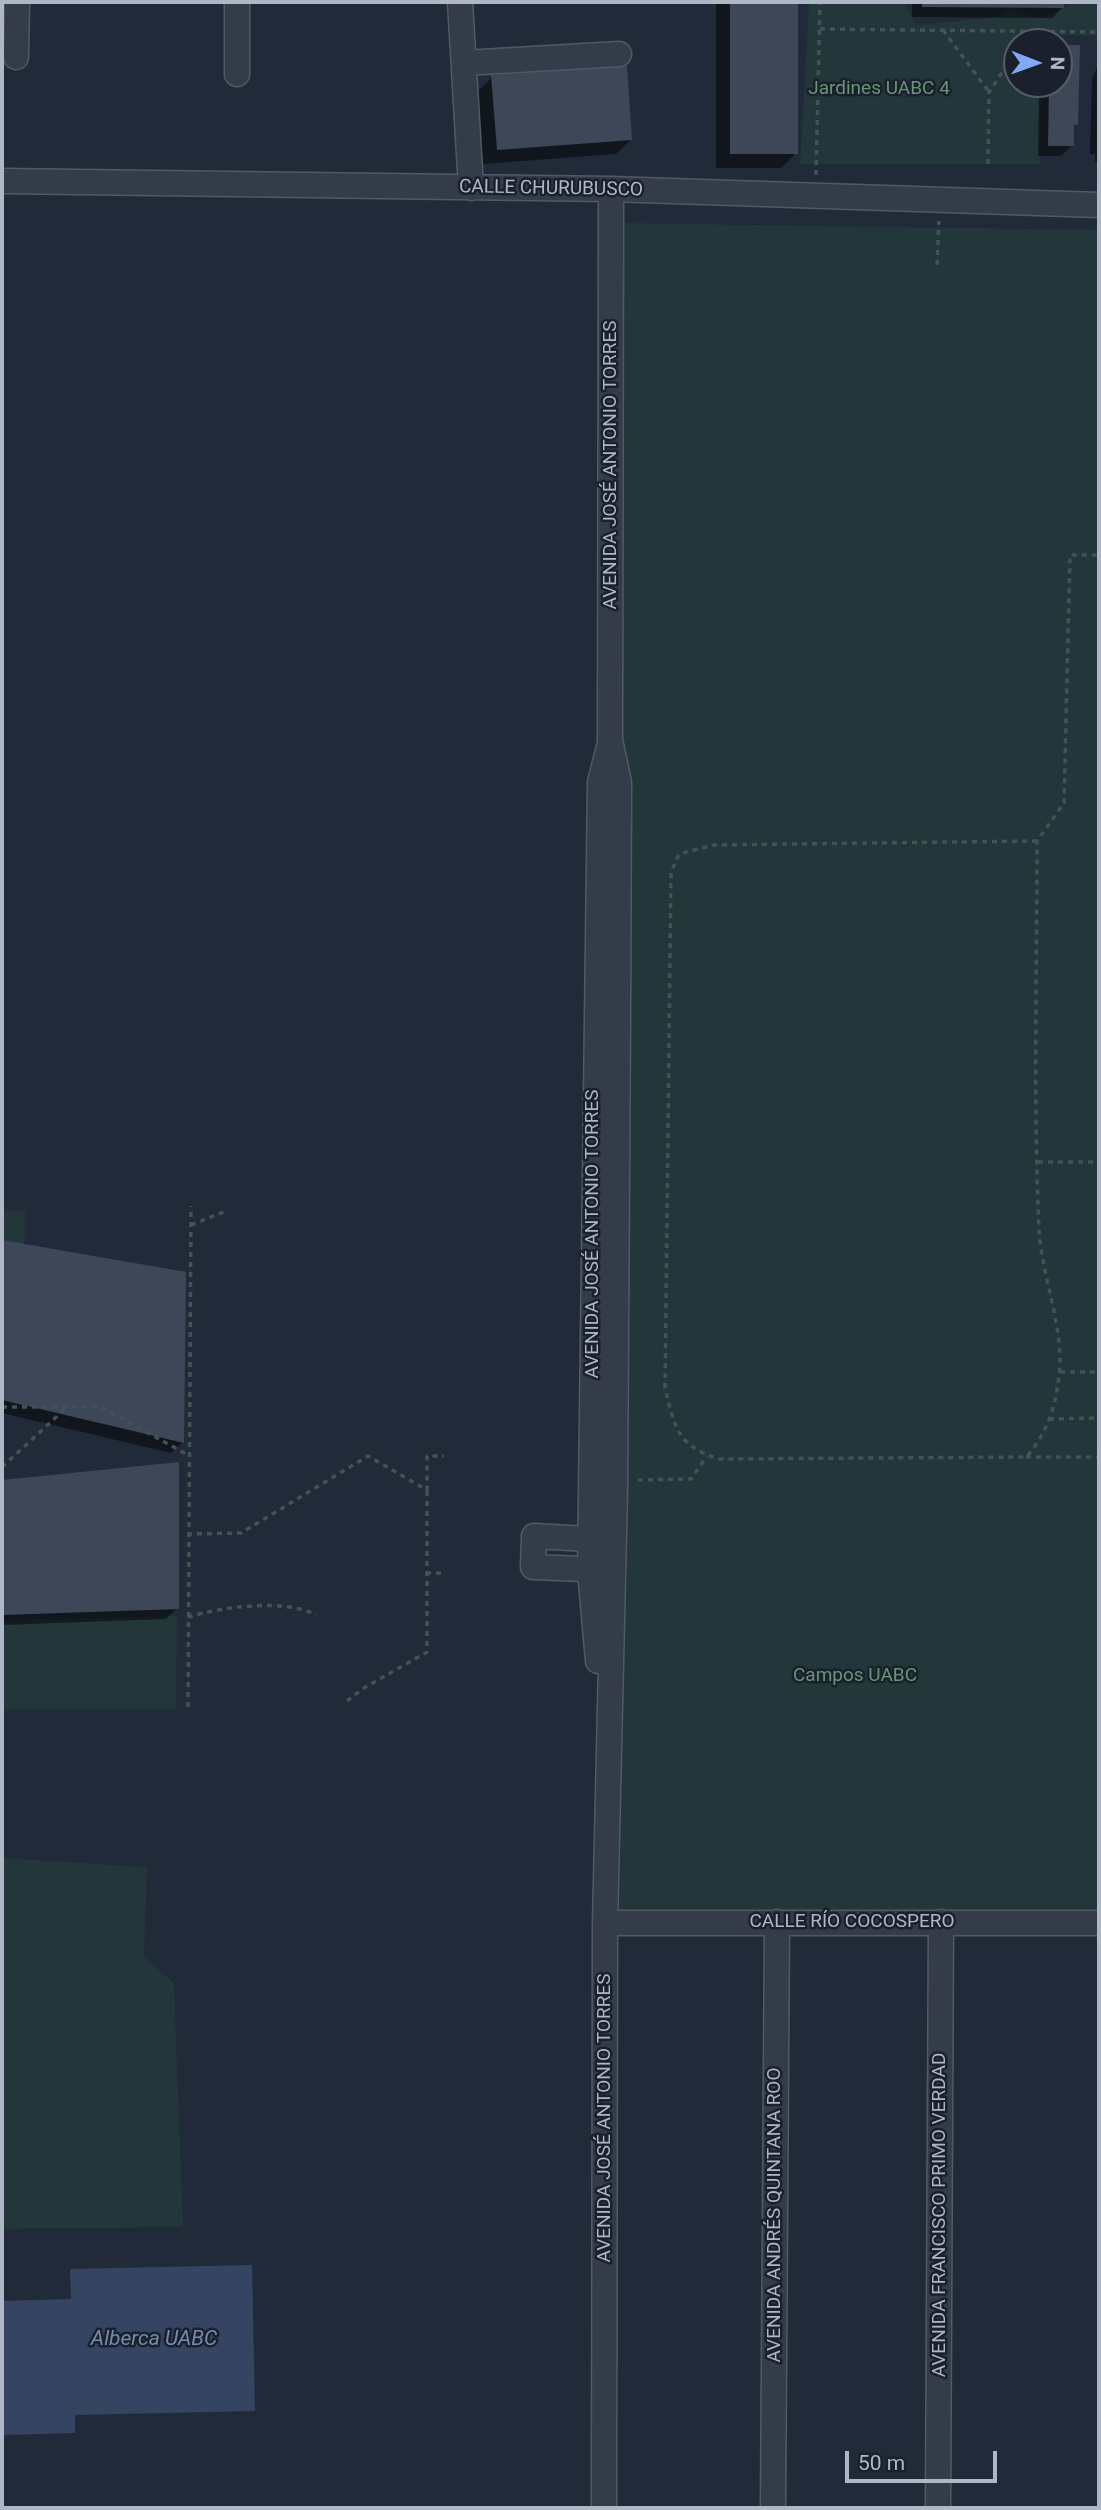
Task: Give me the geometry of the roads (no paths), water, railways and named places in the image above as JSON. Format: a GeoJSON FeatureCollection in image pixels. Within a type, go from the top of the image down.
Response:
{"type":"FeatureCollection","features":[{"type":"Feature","properties":{"kind":"street"},"geometry":{"type":"LineString","coordinates":[[16,57],[17,2]]}},
{"type":"Feature","properties":{"kind":"street"},"geometry":{"type":"LineString","coordinates":[[237,2],[237,74]]}},
{"type":"Feature","properties":{"kind":"street"},"geometry":{"type":"LineString","coordinates":[[460,2],[471,188]]}},
{"type":"Feature","properties":{"kind":"street"},"geometry":{"type":"LineString","coordinates":[[464,63],[619,54]]}},
{"type":"Feature","properties":{"kind":"street","name":"CALLE CHURUBUSCO"},"geometry":{"type":"LineString","coordinates":[[2,181],[611,189],[1099,205]]}},
{"type":"Feature","properties":{"kind":"street","name":"AVENIDA JOSÉ ANTONIO TORRES"},"geometry":{"type":"LineString","coordinates":[[604,2508],[605,1923],[611,1727],[602,1570],[606,1024],[619,783],[610,740],[611,189]]}},
{"type":"Feature","properties":{"kind":"street"},"geometry":{"type":"LineString","coordinates":[[602,1570],[533,1567],[534,1536],[603,1540]]}},
{"type":"Feature","properties":{"kind":"street","name":"AVENIDA ANDRÉS QUINTANA ROO"},"geometry":{"type":"LineString","coordinates":[[773,2508],[777,1922]]}},
{"type":"Feature","properties":{"kind":"street","name":"AVENIDA FRANCISCO PRIMO VERDAD"},"geometry":{"type":"LineString","coordinates":[[939,2508],[940,1922]]}},
{"type":"Feature","properties":{"kind":"street","name":"CALLE RÍO COCOSPERO"},"geometry":{"type":"LineString","coordinates":[[605,1923],[1099,1923]]}},
{"type":"Feature","properties":{"kind":"water","name":"Alberca UABC"},"geometry":{"type":"Polygon","coordinates":[[[252,2265],[255,2411],[75,2415],[75,2433],[2,2435],[2,2301],[71,2299],[70,2269],[252,2265]]]}},
{"type":"Feature","properties":{"kind":"park label","name":"Jardines UABC 4"},"geometry":{"type":"Point","coordinates":[879,89]}},
{"type":"Feature","properties":{"kind":"park label","name":"Campos UABC"},"geometry":{"type":"Point","coordinates":[855,1676]}}]}
